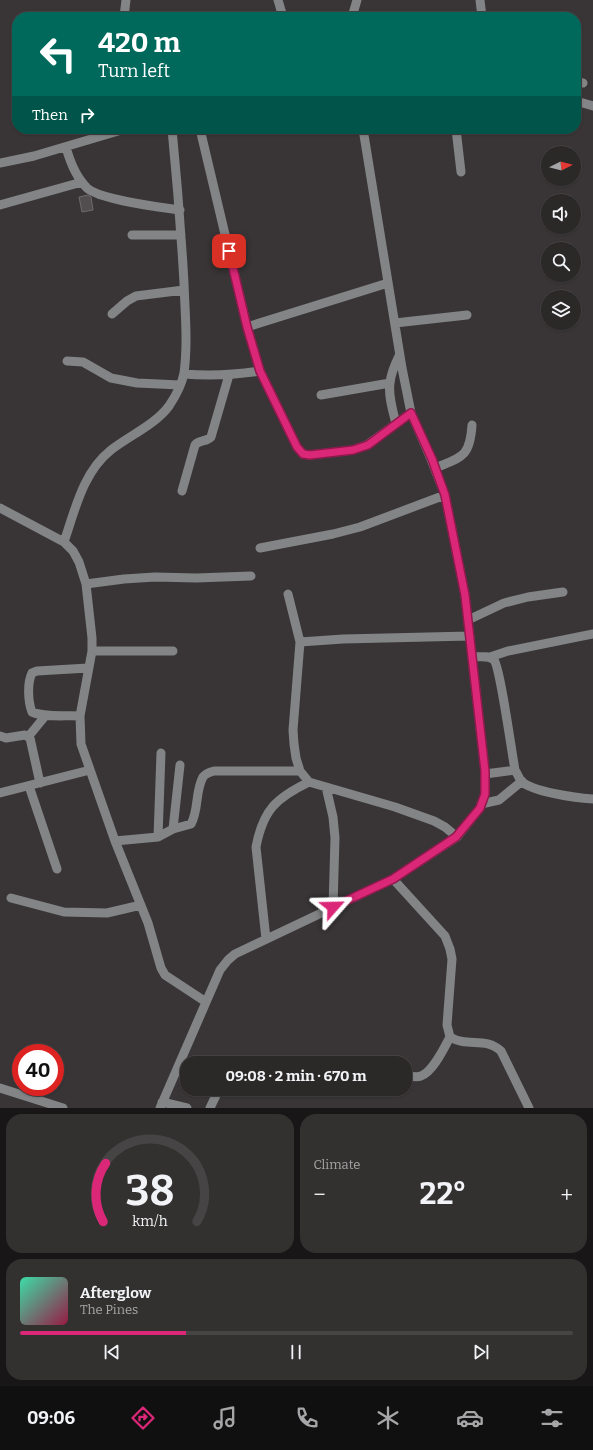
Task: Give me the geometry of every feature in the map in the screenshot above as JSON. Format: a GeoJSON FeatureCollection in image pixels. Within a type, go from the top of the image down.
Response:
{"type":"FeatureCollection","features":[{"type":"Feature","properties":{"kind":"street"},"geometry":{"type":"LineString","coordinates":[[125,12],[126,0]]}},
{"type":"Feature","properties":{"kind":"street"},"geometry":{"type":"LineString","coordinates":[[278,0],[282,12]]}},
{"type":"Feature","properties":{"kind":"street"},"geometry":{"type":"LineString","coordinates":[[353,12],[357,0]]}},
{"type":"Feature","properties":{"kind":"street"},"geometry":{"type":"LineString","coordinates":[[480,0],[481,12]]}},
{"type":"Feature","properties":{"kind":"street"},"geometry":{"type":"LineString","coordinates":[[581,102],[593,106]]}},
{"type":"Feature","properties":{"kind":"street"},"geometry":{"type":"LineString","coordinates":[[0,163],[34,156],[108,134]]}},
{"type":"Feature","properties":{"kind":"street"},"geometry":{"type":"LineString","coordinates":[[64,542],[79,496],[93,469],[110,450],[156,419],[169,406],[184,374],[187,336],[182,235],[172,134]]}},
{"type":"Feature","properties":{"kind":"street"},"geometry":{"type":"LineString","coordinates":[[201,134],[247,327],[260,371],[297,447],[303,454],[310,455],[353,450],[368,445],[411,413]]}},
{"type":"Feature","properties":{"kind":"street"},"geometry":{"type":"LineString","coordinates":[[187,1108],[161,1105],[220,970],[228,960],[235,954],[393,879],[456,837],[480,808],[485,794],[485,774],[465,595],[445,495],[411,413],[388,283],[365,134]]}},
{"type":"Feature","properties":{"kind":"street"},"geometry":{"type":"LineString","coordinates":[[456,134],[460,172]]}},
{"type":"Feature","properties":{"kind":"street"},"geometry":{"type":"LineString","coordinates":[[66,147],[70,161],[82,182],[88,189],[108,197],[180,210]]}},
{"type":"Feature","properties":{"kind":"street"},"geometry":{"type":"LineString","coordinates":[[0,205],[82,182]]}},
{"type":"Feature","properties":{"kind":"street"},"geometry":{"type":"LineString","coordinates":[[132,235],[182,235]]}},
{"type":"Feature","properties":{"kind":"street"},"geometry":{"type":"LineString","coordinates":[[247,327],[388,283]]}},
{"type":"Feature","properties":{"kind":"street"},"geometry":{"type":"LineString","coordinates":[[112,314],[127,300],[136,296],[184,290]]}},
{"type":"Feature","properties":{"kind":"street"},"geometry":{"type":"LineString","coordinates":[[395,323],[468,315]]}},
{"type":"Feature","properties":{"kind":"street"},"geometry":{"type":"LineString","coordinates":[[396,424],[390,393],[390,383],[392,373],[400,355]]}},
{"type":"Feature","properties":{"kind":"street"},"geometry":{"type":"LineString","coordinates":[[67,361],[83,362],[111,378],[137,383],[180,385]]}},
{"type":"Feature","properties":{"kind":"street"},"geometry":{"type":"LineString","coordinates":[[184,374],[201,376],[229,375],[260,371]]}},
{"type":"Feature","properties":{"kind":"street"},"geometry":{"type":"LineString","coordinates":[[182,491],[195,445],[197,442],[209,440],[211,437],[229,375]]}},
{"type":"Feature","properties":{"kind":"street"},"geometry":{"type":"LineString","coordinates":[[321,394],[390,383]]}},
{"type":"Feature","properties":{"kind":"street"},"geometry":{"type":"LineString","coordinates":[[435,468],[460,458],[468,449],[471,439],[472,425]]}},
{"type":"Feature","properties":{"kind":"street"},"geometry":{"type":"LineString","coordinates":[[260,548],[333,534],[360,527],[445,495]]}},
{"type":"Feature","properties":{"kind":"street"},"geometry":{"type":"LineString","coordinates":[[0,508],[64,542],[73,551],[79,562],[86,584],[90,615],[92,651],[80,716],[81,744],[148,923],[161,968],[165,975],[206,1002]]}},
{"type":"Feature","properties":{"kind":"street"},"geometry":{"type":"LineString","coordinates":[[86,584],[147,577],[196,578],[251,576]]}},
{"type":"Feature","properties":{"kind":"street"},"geometry":{"type":"LineString","coordinates":[[468,620],[504,604],[528,597],[563,592]]}},
{"type":"Feature","properties":{"kind":"street"},"geometry":{"type":"LineString","coordinates":[[288,594],[300,642],[293,730],[296,758],[300,771],[309,782],[395,807],[434,821],[445,827],[456,837]]}},
{"type":"Feature","properties":{"kind":"street"},"geometry":{"type":"LineString","coordinates":[[473,657],[490,657],[508,651],[593,634]]}},
{"type":"Feature","properties":{"kind":"street"},"geometry":{"type":"LineString","coordinates":[[300,642],[343,639],[470,636]]}},
{"type":"Feature","properties":{"kind":"street"},"geometry":{"type":"LineString","coordinates":[[92,651],[173,651]]}},
{"type":"Feature","properties":{"kind":"street"},"geometry":{"type":"LineString","coordinates":[[490,657],[495,661],[497,670],[515,770],[522,781],[534,788],[578,798],[593,799]]}},
{"type":"Feature","properties":{"kind":"street"},"geometry":{"type":"LineString","coordinates":[[80,716],[46,715],[32,712],[30,706],[29,682],[32,673],[37,671],[88,668]]}},
{"type":"Feature","properties":{"kind":"street"},"geometry":{"type":"LineString","coordinates":[[28,736],[46,715]]}},
{"type":"Feature","properties":{"kind":"street"},"geometry":{"type":"LineString","coordinates":[[0,736],[6,738],[28,736]]}},
{"type":"Feature","properties":{"kind":"street"},"geometry":{"type":"LineString","coordinates":[[28,736],[33,747],[40,783]]}},
{"type":"Feature","properties":{"kind":"street"},"geometry":{"type":"LineString","coordinates":[[158,837],[161,752]]}},
{"type":"Feature","properties":{"kind":"street"},"geometry":{"type":"LineString","coordinates":[[173,829],[180,765]]}},
{"type":"Feature","properties":{"kind":"street"},"geometry":{"type":"LineString","coordinates":[[0,793],[90,770]]}},
{"type":"Feature","properties":{"kind":"street"},"geometry":{"type":"LineString","coordinates":[[485,774],[515,770]]}},
{"type":"Feature","properties":{"kind":"street"},"geometry":{"type":"LineString","coordinates":[[116,840],[158,837],[173,829],[191,824],[194,818],[203,777],[208,773],[214,771],[300,771]]}},
{"type":"Feature","properties":{"kind":"street"},"geometry":{"type":"LineString","coordinates":[[481,804],[499,800],[522,781]]}},
{"type":"Feature","properties":{"kind":"street"},"geometry":{"type":"LineString","coordinates":[[266,939],[256,847],[259,834],[266,818],[276,803],[289,792],[309,782]]}},
{"type":"Feature","properties":{"kind":"street"},"geometry":{"type":"LineString","coordinates":[[29,786],[57,869]]}},
{"type":"Feature","properties":{"kind":"street"},"geometry":{"type":"LineString","coordinates":[[326,787],[336,838],[333,907]]}},
{"type":"Feature","properties":{"kind":"street"},"geometry":{"type":"LineString","coordinates":[[393,879],[445,936],[450,949],[452,959],[447,1025],[450,1037],[456,1041],[488,1043],[495,1045],[501,1051],[529,1108]]}},
{"type":"Feature","properties":{"kind":"street"},"geometry":{"type":"LineString","coordinates":[[11,898],[64,912],[107,913],[141,905]]}},
{"type":"Feature","properties":{"kind":"street"},"geometry":{"type":"LineString","coordinates":[[412,1077],[422,1076],[429,1072],[450,1037]]}},
{"type":"Feature","properties":{"kind":"street"},"geometry":{"type":"LineString","coordinates":[[0,1088],[63,1108]]}},
{"type":"Feature","properties":{"kind":"street"},"geometry":{"type":"LineString","coordinates":[[210,1108],[216,1096]]}},
{"type":"Feature","properties":{"kind":"building"},"geometry":{"type":"Polygon","coordinates":[[[88,195],[91,197],[93,210],[82,212],[79,197],[88,195]]]}},
{"type":"Feature","properties":{"kind":"route"},"geometry":{"type":"LineString","coordinates":[[229,251],[247,327],[260,371],[297,447],[303,454],[310,455],[353,450],[368,445],[411,413],[432,459],[445,495],[465,595],[485,771],[485,794],[480,808],[456,837],[393,879],[333,907]]}}]}
